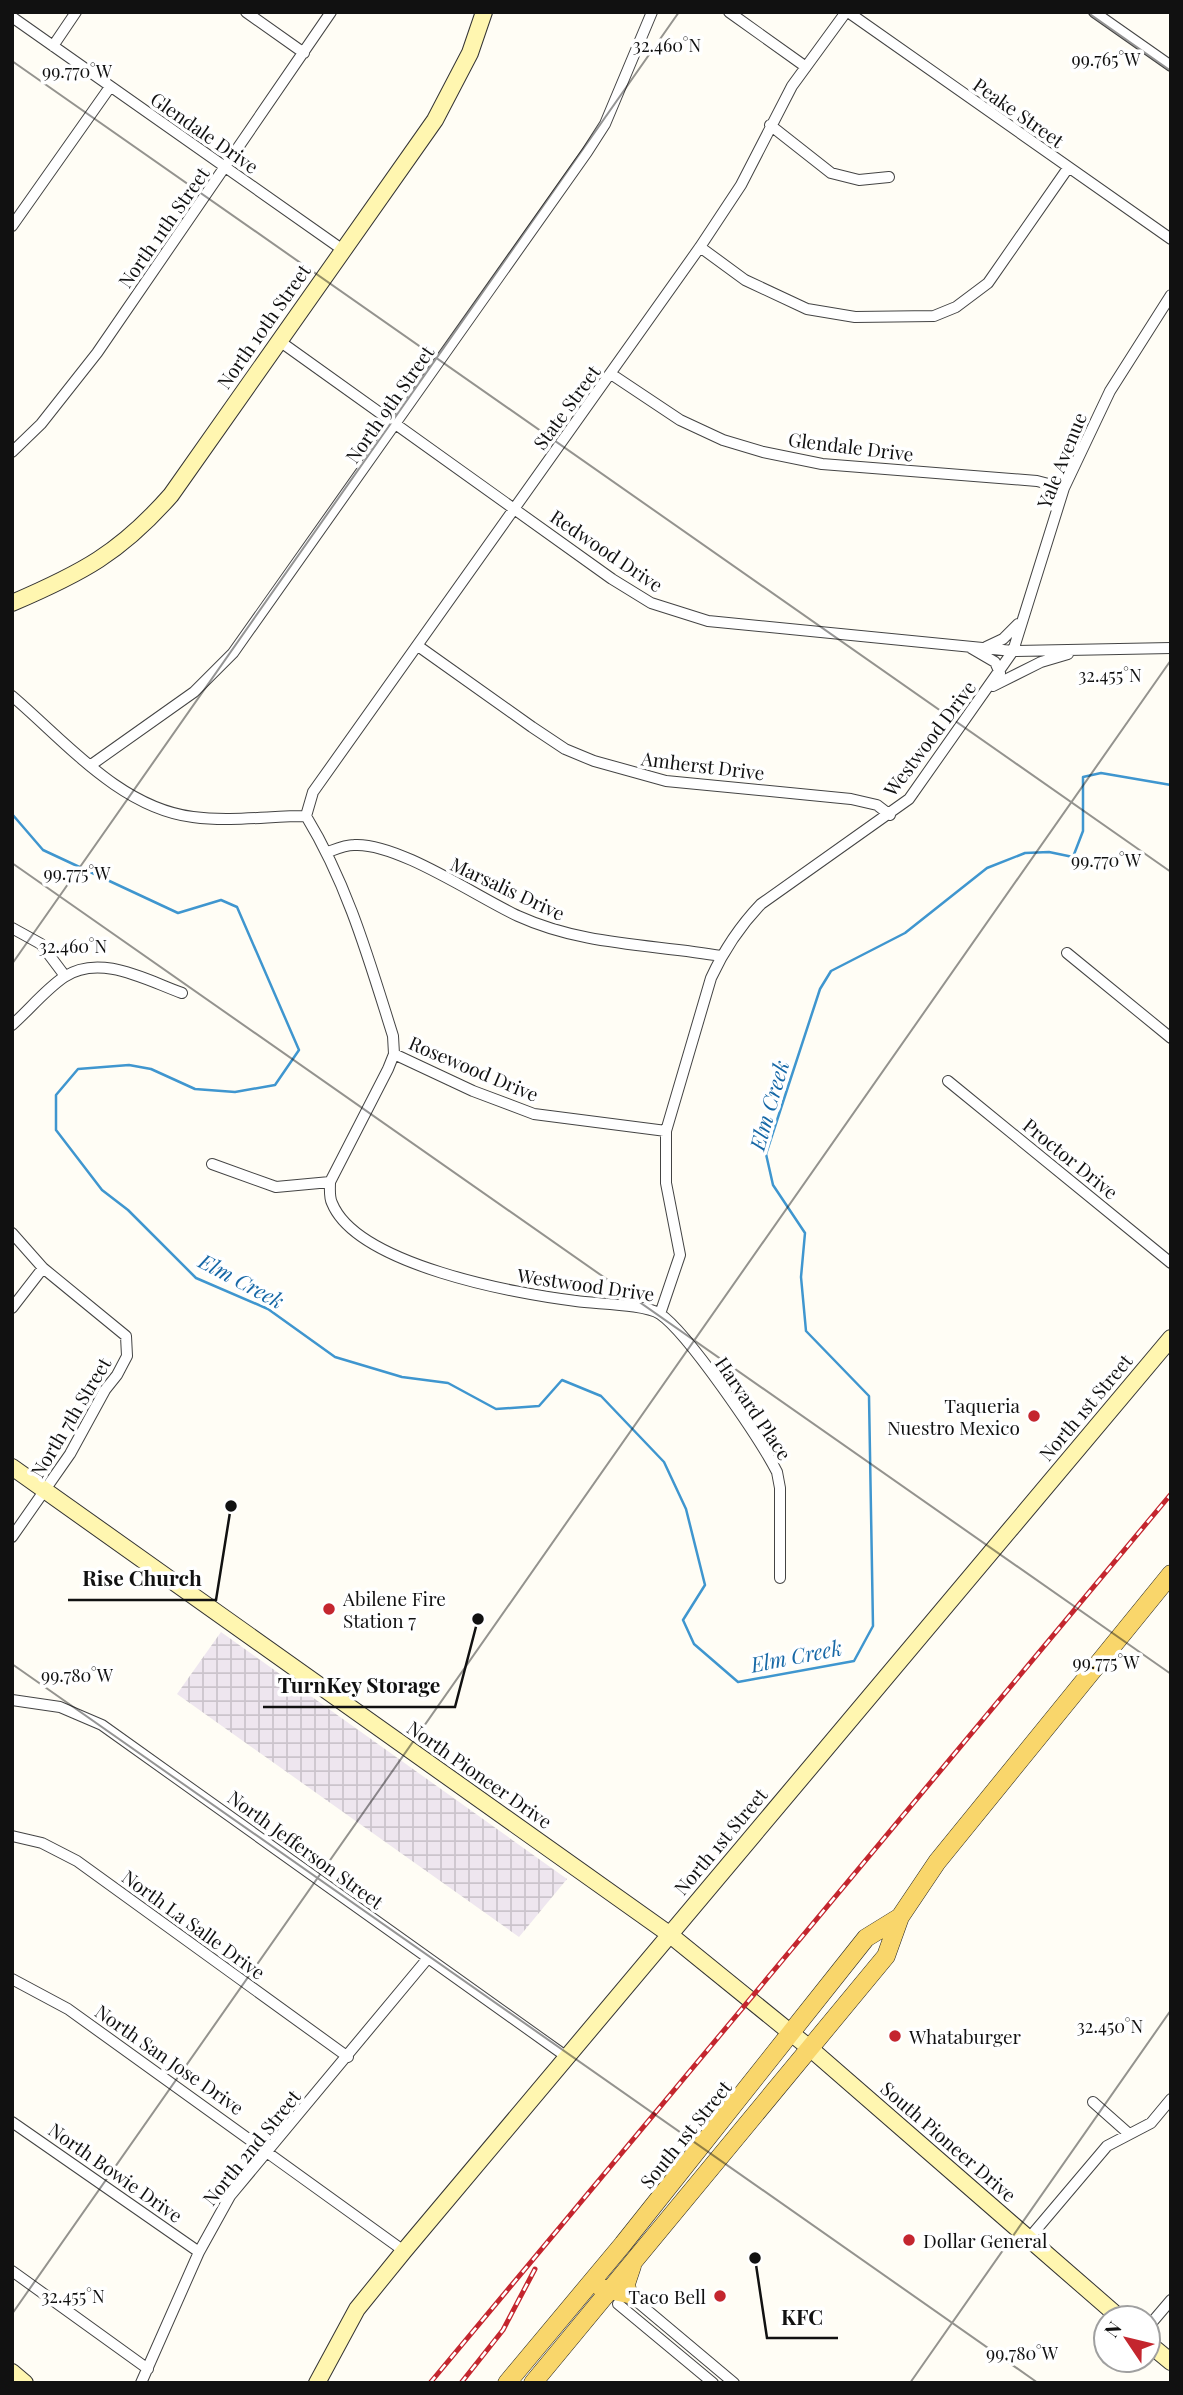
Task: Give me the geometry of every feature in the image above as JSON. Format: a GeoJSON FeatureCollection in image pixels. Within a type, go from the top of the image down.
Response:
{"type":"FeatureCollection","features":[{"type":"Feature","properties":{"kind":"main road","name":"North 10th Street"},"geometry":{"type":"LineString","coordinates":[[12,603],[96,564],[139,531],[171,495],[435,120],[470,53],[484,12]]}},
{"type":"Feature","properties":{"kind":"main road","name":"North 1st Street"},"geometry":{"type":"LineString","coordinates":[[317,2383],[357,2309],[404,2250],[1171,1338]]}},
{"type":"Feature","properties":{"kind":"main road","name":"North Pioneer Drive"},"geometry":{"type":"LineString","coordinates":[[12,1467],[669,1934],[750,1998]]}},
{"type":"Feature","properties":{"kind":"main road","name":"South 1st Street"},"geometry":{"type":"LineString","coordinates":[[533,2383],[583,2323],[615,2293],[634,2262],[812,2050],[890,1952],[900,1917],[983,1803],[1171,1574]]}},
{"type":"Feature","properties":{"kind":"main road","name":"South 1st Street"},"geometry":{"type":"LineString","coordinates":[[507,2383],[793,2034],[866,1938],[900,1917]]}},
{"type":"Feature","properties":{"kind":"main road","name":"South Pioneer Drive"},"geometry":{"type":"LineString","coordinates":[[750,1998],[1104,2304]]}},
{"type":"Feature","properties":{"kind":"main road"},"geometry":{"type":"LineString","coordinates":[[584,2291],[615,2293],[607,2273],[611,2259]]}},
{"type":"Feature","properties":{"kind":"main road"},"geometry":{"type":"LineString","coordinates":[[12,2372],[25,2383]]}},
{"type":"Feature","properties":{"kind":"street"},"geometry":{"type":"LineString","coordinates":[[53,46],[76,12]]}},
{"type":"Feature","properties":{"kind":"street"},"geometry":{"type":"LineString","coordinates":[[246,12],[304,53]]}},
{"type":"Feature","properties":{"kind":"street","name":"North 11th Street"},"geometry":{"type":"LineString","coordinates":[[12,452],[68,393],[331,12]]}},
{"type":"Feature","properties":{"kind":"street","name":"North 9th Street"},"geometry":{"type":"LineString","coordinates":[[91,765],[216,673],[397,424],[605,124],[652,12]]}},
{"type":"Feature","properties":{"kind":"street"},"geometry":{"type":"LineString","coordinates":[[729,12],[806,67]]}},
{"type":"Feature","properties":{"kind":"street","name":"State Street"},"geometry":{"type":"LineString","coordinates":[[306,816],[313,792],[700,247],[741,184],[770,125],[806,67],[847,12]]}},
{"type":"Feature","properties":{"kind":"street","name":"Peake Street"},"geometry":{"type":"LineString","coordinates":[[847,12],[1171,239]]}},
{"type":"Feature","properties":{"kind":"street"},"geometry":{"type":"LineString","coordinates":[[1094,12],[1171,66]]}},
{"type":"Feature","properties":{"kind":"street","name":"Glendale Drive"},"geometry":{"type":"LineString","coordinates":[[12,17],[343,250]]}},
{"type":"Feature","properties":{"kind":"street"},"geometry":{"type":"LineString","coordinates":[[12,226],[110,87]]}},
{"type":"Feature","properties":{"kind":"street"},"geometry":{"type":"LineString","coordinates":[[770,125],[831,173],[859,180],[889,177]]}},
{"type":"Feature","properties":{"kind":"street"},"geometry":{"type":"LineString","coordinates":[[700,247],[745,280],[807,309],[855,317],[934,316],[956,307],[988,283],[1068,168]]}},
{"type":"Feature","properties":{"kind":"street","name":"Yale Avenue"},"geometry":{"type":"LineString","coordinates":[[1013,651],[1064,488],[1110,391],[1171,295]]}},
{"type":"Feature","properties":{"kind":"street","name":"Redwood Drive"},"geometry":{"type":"LineString","coordinates":[[278,340],[612,579],[652,603],[679,613],[720,622],[1013,651]]}},
{"type":"Feature","properties":{"kind":"street","name":"Glendale Drive"},"geometry":{"type":"LineString","coordinates":[[611,374],[680,419],[723,440],[763,452],[822,464],[1037,481],[1064,488]]}},
{"type":"Feature","properties":{"kind":"street"},"geometry":{"type":"LineString","coordinates":[[985,647],[1003,639],[1020,622],[1027,641],[1038,651]]}},
{"type":"Feature","properties":{"kind":"street"},"geometry":{"type":"LineString","coordinates":[[966,645],[995,662],[1000,673]]}},
{"type":"Feature","properties":{"kind":"street","name":"Amherst Drive"},"geometry":{"type":"LineString","coordinates":[[418,646],[565,749],[594,761],[666,781],[851,799],[877,805],[890,816]]}},
{"type":"Feature","properties":{"kind":"street"},"geometry":{"type":"LineString","coordinates":[[1013,651],[1171,648]]}},
{"type":"Feature","properties":{"kind":"street"},"geometry":{"type":"LineString","coordinates":[[987,689],[1041,662],[1082,650]]}},
{"type":"Feature","properties":{"kind":"street","name":"Westwood Drive"},"geometry":{"type":"LineString","coordinates":[[330,1182],[330,1201],[338,1214],[374,1243],[402,1260],[504,1290],[660,1314],[680,1255],[666,1184],[666,1131],[695,1030],[721,956],[743,923],[761,904],[890,816],[917,789],[1013,651]]}},
{"type":"Feature","properties":{"kind":"street"},"geometry":{"type":"LineString","coordinates":[[12,696],[91,765],[138,799],[193,817],[306,816],[328,852],[360,930],[393,1036],[394,1054],[330,1182],[276,1187],[212,1164]]}},
{"type":"Feature","properties":{"kind":"street","name":"Marsalis Drive"},"geometry":{"type":"LineString","coordinates":[[328,852],[352,845],[371,846],[395,854],[556,932],[623,946],[721,956]]}},
{"type":"Feature","properties":{"kind":"street"},"geometry":{"type":"LineString","coordinates":[[12,928],[41,944],[65,976]]}},
{"type":"Feature","properties":{"kind":"street"},"geometry":{"type":"LineString","coordinates":[[1067,953],[1171,1038]]}},
{"type":"Feature","properties":{"kind":"street"},"geometry":{"type":"LineString","coordinates":[[12,1025],[65,976],[83,967],[109,968],[182,993]]}},
{"type":"Feature","properties":{"kind":"street","name":"Rosewood Drive"},"geometry":{"type":"LineString","coordinates":[[394,1054],[473,1091],[534,1114],[666,1131]]}},
{"type":"Feature","properties":{"kind":"street","name":"Proctor Drive"},"geometry":{"type":"LineString","coordinates":[[948,1081],[1171,1263]]}},
{"type":"Feature","properties":{"kind":"street"},"geometry":{"type":"LineString","coordinates":[[12,1233],[43,1268],[12,1308]]}},
{"type":"Feature","properties":{"kind":"street","name":"North 7th Street"},"geometry":{"type":"LineString","coordinates":[[12,1537],[83,1435],[94,1409],[117,1375],[129,1347],[126,1336],[43,1268]]}},
{"type":"Feature","properties":{"kind":"street","name":"Harvard Place"},"geometry":{"type":"LineString","coordinates":[[660,1314],[697,1354],[777,1472],[780,1488],[780,1578]]}},
{"type":"Feature","properties":{"kind":"street","name":"North Jefferson Street"},"geometry":{"type":"LineString","coordinates":[[12,1700],[60,1707],[103,1725],[566,2057]]}},
{"type":"Feature","properties":{"kind":"street","name":"North La Salle Drive"},"geometry":{"type":"LineString","coordinates":[[12,1836],[42,1843],[78,1861],[348,2057]]}},
{"type":"Feature","properties":{"kind":"street","name":"North 2nd Street"},"geometry":{"type":"LineString","coordinates":[[141,2383],[199,2252],[230,2196],[428,1958]]}},
{"type":"Feature","properties":{"kind":"street","name":"North San Jose Drive"},"geometry":{"type":"LineString","coordinates":[[12,1979],[68,2009],[404,2250]]}},
{"type":"Feature","properties":{"kind":"street"},"geometry":{"type":"LineString","coordinates":[[1030,2238],[1107,2146],[1151,2123],[1171,2099]]}},
{"type":"Feature","properties":{"kind":"street"},"geometry":{"type":"LineString","coordinates":[[1093,2102],[1128,2133]]}},
{"type":"Feature","properties":{"kind":"street","name":"North Bowie Drive"},"geometry":{"type":"LineString","coordinates":[[12,2122],[199,2252]]}},
{"type":"Feature","properties":{"kind":"street"},"geometry":{"type":"LineString","coordinates":[[12,2271],[148,2369]]}},
{"type":"Feature","properties":{"kind":"street"},"geometry":{"type":"LineString","coordinates":[[615,2293],[713,2383]]}},
{"type":"Feature","properties":{"kind":"street"},"geometry":{"type":"LineString","coordinates":[[615,2293],[734,2383]]}},
{"type":"Feature","properties":{"kind":"shaded area"},"geometry":{"type":"Polygon","coordinates":[[[221,1632],[567,1879],[519,1937],[177,1694],[221,1632]]]}},
{"type":"Feature","properties":{"kind":"waterway","name":"Elm Creek"},"geometry":{"type":"LineString","coordinates":[[12,814],[43,850],[178,913],[221,900],[237,907],[299,1050],[275,1085],[235,1092],[195,1089],[151,1069],[129,1065],[78,1069],[56,1095],[56,1130],[102,1190],[128,1210],[196,1278],[268,1309],[335,1357],[402,1377],[448,1383],[496,1409],[539,1406],[562,1380],[601,1396],[664,1462],[686,1509],[705,1585],[683,1620],[694,1644],[738,1682],[854,1661],[873,1626],[869,1396],[806,1331],[801,1277],[805,1233],[773,1185],[766,1154],[820,989],[831,971],[905,933],[987,868],[1025,853],[1049,852],[1073,857],[1083,831],[1083,777],[1101,773],[1171,785]]}},
{"type":"Feature","properties":{"kind":"railway"},"geometry":{"type":"LineString","coordinates":[[430,2383],[1171,1494]]}},
{"type":"Feature","properties":{"kind":"railway"},"geometry":{"type":"LineString","coordinates":[[461,2383],[503,2330],[535,2269]]}},
{"type":"Feature","properties":{"kind":"place","name":"Taqueria Nuestro Mexico"},"geometry":{"type":"Point","coordinates":[1034,1416]}},
{"type":"Feature","properties":{"kind":"place","name":"Rise Church"},"geometry":{"type":"Point","coordinates":[231,1506]}},
{"type":"Feature","properties":{"kind":"place","name":"Abilene Fire Station 7"},"geometry":{"type":"Point","coordinates":[329,1609]}},
{"type":"Feature","properties":{"kind":"place","name":"TurnKey Storage"},"geometry":{"type":"Point","coordinates":[478,1619]}},
{"type":"Feature","properties":{"kind":"place","name":"Whataburger"},"geometry":{"type":"Point","coordinates":[895,2036]}},
{"type":"Feature","properties":{"kind":"place","name":"Dollar General"},"geometry":{"type":"Point","coordinates":[909,2240]}},
{"type":"Feature","properties":{"kind":"place","name":"KFC"},"geometry":{"type":"Point","coordinates":[755,2258]}},
{"type":"Feature","properties":{"kind":"place","name":"Taco Bell"},"geometry":{"type":"Point","coordinates":[720,2296]}}]}
